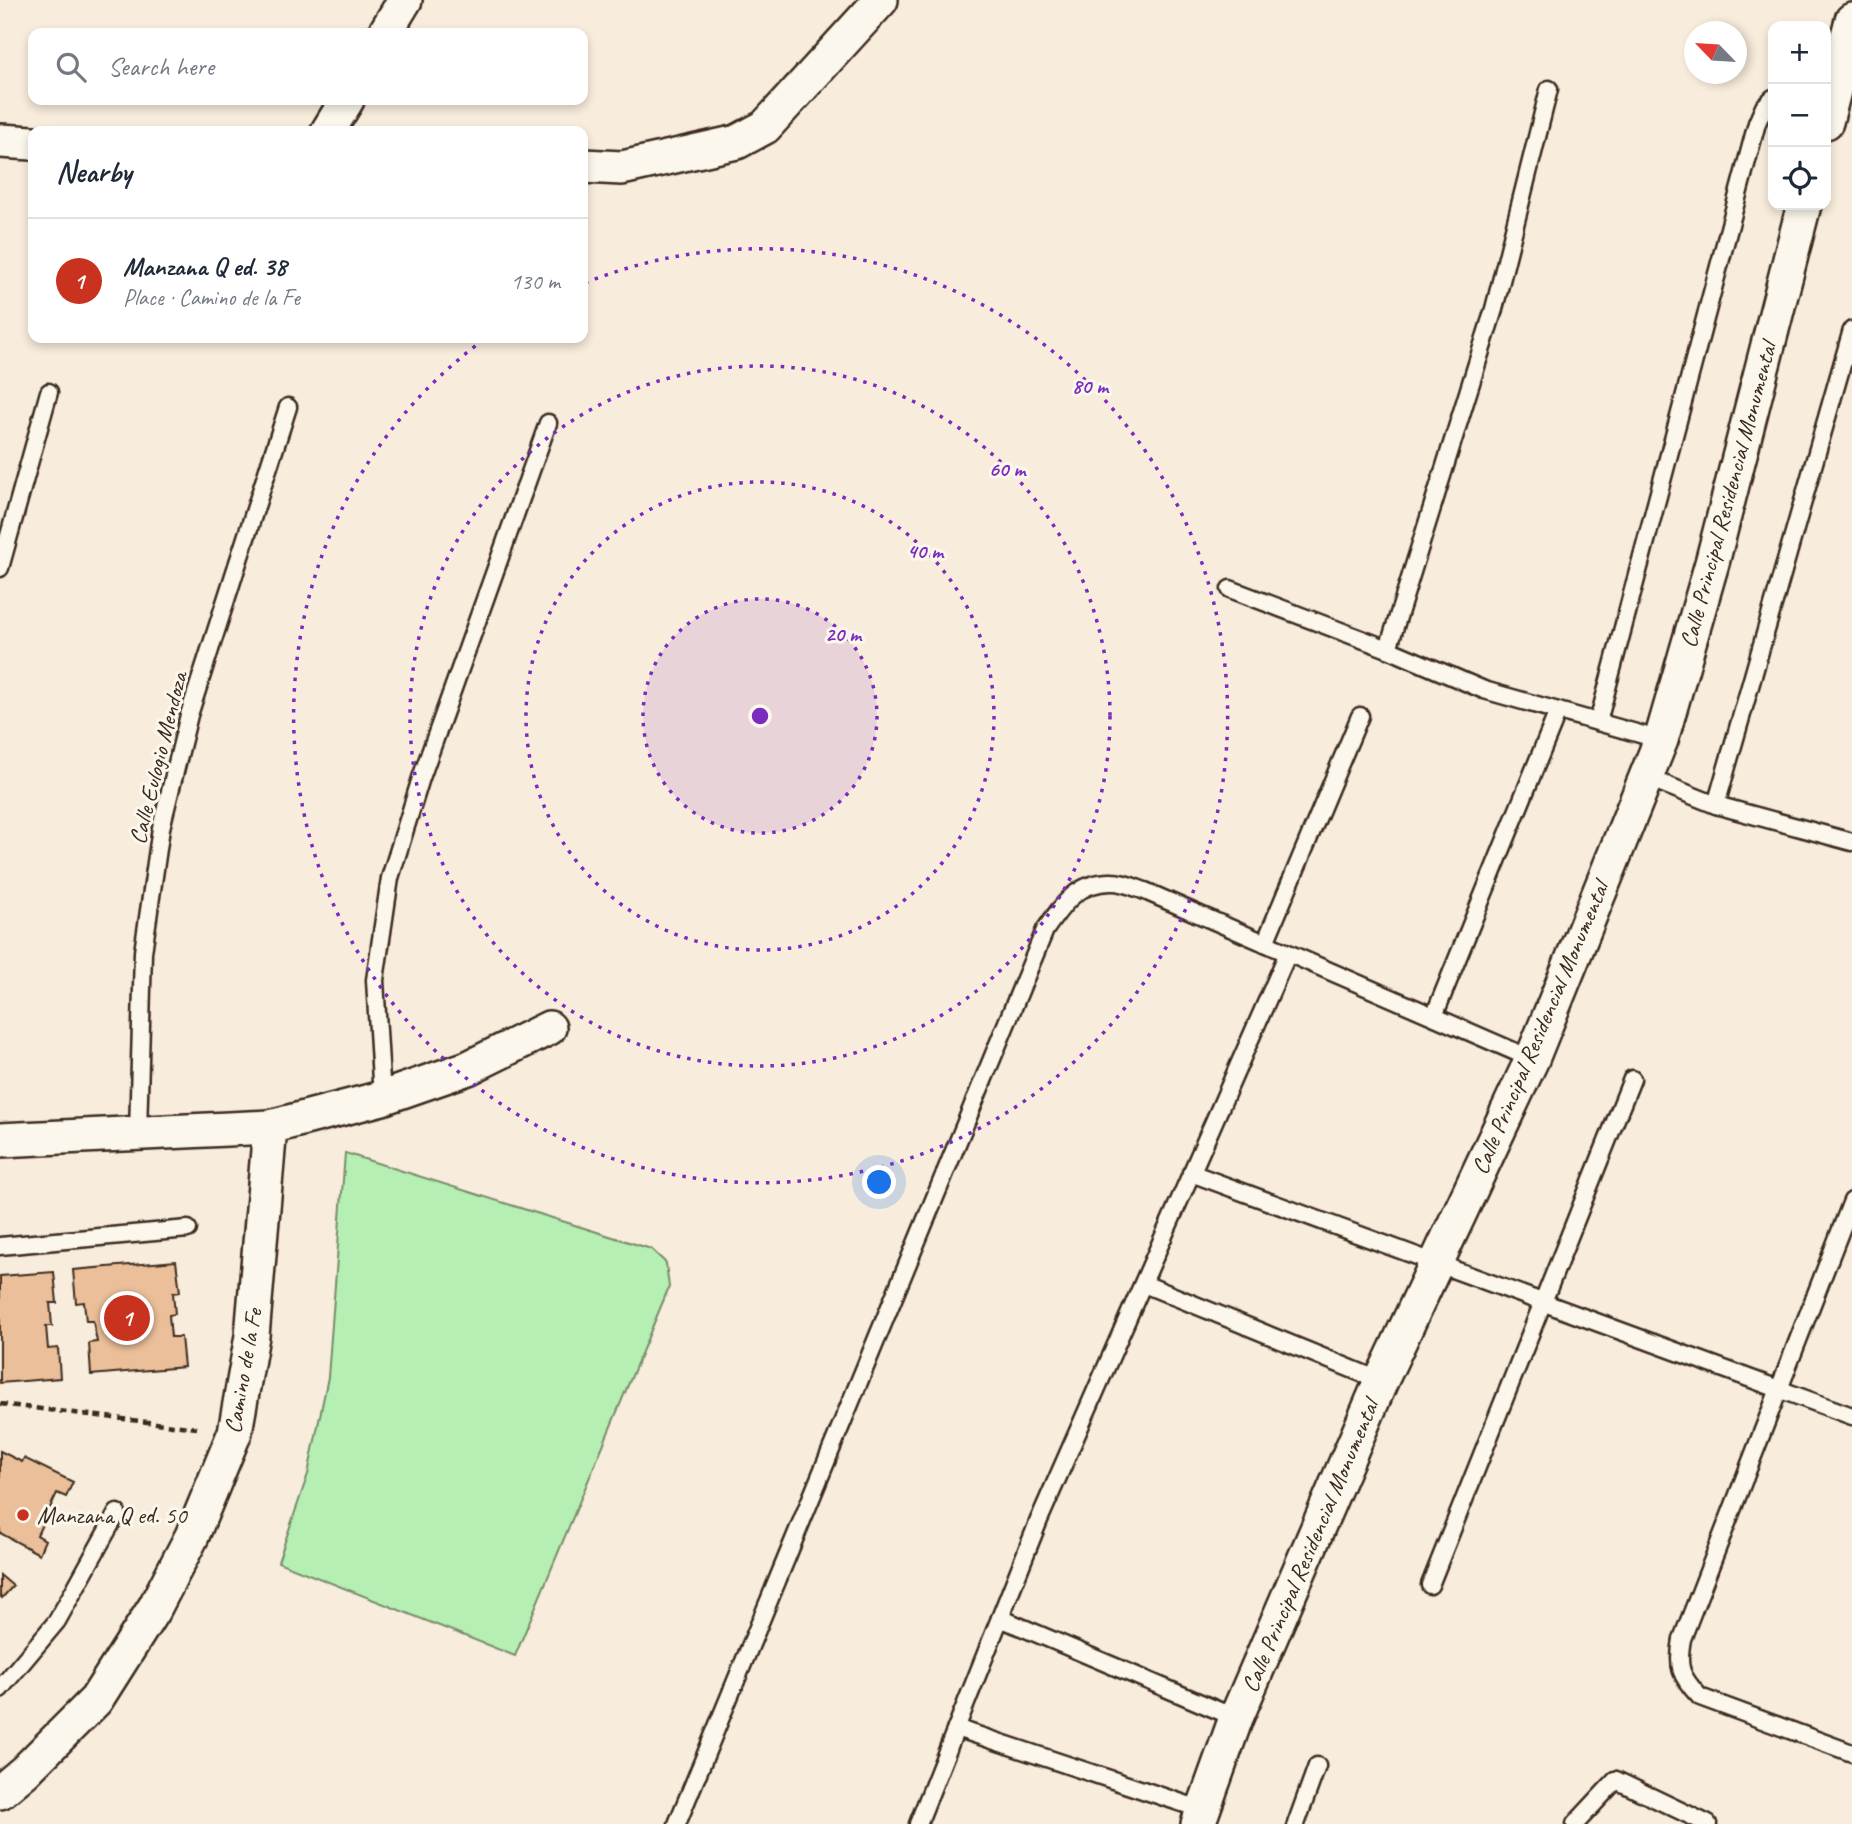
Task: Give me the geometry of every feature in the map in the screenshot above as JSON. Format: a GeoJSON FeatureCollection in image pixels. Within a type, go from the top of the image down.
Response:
{"type":"FeatureCollection","features":[{"type":"Feature","properties":{"kind":"street"},"geometry":{"type":"LineString","coordinates":[[389,28],[405,0]]}},
{"type":"Feature","properties":{"kind":"street"},"geometry":{"type":"LineString","coordinates":[[588,166],[622,168],[737,142],[765,127],[881,0]]}},
{"type":"Feature","properties":{"kind":"street"},"geometry":{"type":"LineString","coordinates":[[1831,96],[1852,20]]}},
{"type":"Feature","properties":{"kind":"street"},"geometry":{"type":"LineString","coordinates":[[331,126],[344,105]]}},
{"type":"Feature","properties":{"kind":"street"},"geometry":{"type":"LineString","coordinates":[[0,141],[28,143]]}},
{"type":"Feature","properties":{"kind":"street","name":"Calle Principal Residencial Monumental"},"geometry":{"type":"LineString","coordinates":[[1201,1817],[1236,1718],[1381,1381],[1532,1059],[1661,740],[1712,563],[1803,210]]}},
{"type":"Feature","properties":{"kind":"street"},"geometry":{"type":"LineString","coordinates":[[0,1140],[270,1127],[382,1098],[468,1068],[549,1028]]}},
{"type":"Feature","properties":{"kind":"street","name":"Camino de la Fe"},"geometry":{"type":"LineString","coordinates":[[0,1792],[25,1772],[96,1700],[155,1607],[192,1536],[234,1432],[252,1336],[270,1127]]}},
{"type":"Feature","properties":{"kind":"lane"},"geometry":{"type":"LineString","coordinates":[[1388,649],[1494,309],[1549,89]]}},
{"type":"Feature","properties":{"kind":"lane"},"geometry":{"type":"LineString","coordinates":[[1598,722],[1756,123],[1768,103]]}},
{"type":"Feature","properties":{"kind":"lane"},"geometry":{"type":"LineString","coordinates":[[1716,805],[1852,330]]}},
{"type":"Feature","properties":{"kind":"lane"},"geometry":{"type":"LineString","coordinates":[[0,569],[49,392]]}},
{"type":"Feature","properties":{"kind":"lane","name":"Calle Eulogio Mendoza"},"geometry":{"type":"LineString","coordinates":[[138,1133],[143,952],[161,828],[189,715],[288,407]]}},
{"type":"Feature","properties":{"kind":"lane"},"geometry":{"type":"LineString","coordinates":[[382,1098],[375,981],[390,878],[421,778],[548,423]]}},
{"type":"Feature","properties":{"kind":"lane"},"geometry":{"type":"LineString","coordinates":[[1230,589],[1388,649],[1484,690],[1661,740]]}},
{"type":"Feature","properties":{"kind":"lane"},"geometry":{"type":"LineString","coordinates":[[1433,1016],[1558,711]]}},
{"type":"Feature","properties":{"kind":"lane"},"geometry":{"type":"LineString","coordinates":[[1265,943],[1360,716]]}},
{"type":"Feature","properties":{"kind":"lane"},"geometry":{"type":"LineString","coordinates":[[1647,777],[1716,805],[1852,842]]}},
{"type":"Feature","properties":{"kind":"lane"},"geometry":{"type":"LineString","coordinates":[[677,1824],[1045,930],[1064,902],[1086,886],[1115,881],[1145,891],[1532,1059]]}},
{"type":"Feature","properties":{"kind":"lane"},"geometry":{"type":"LineString","coordinates":[[918,1824],[1039,1520],[1287,953]]}},
{"type":"Feature","properties":{"kind":"lane"},"geometry":{"type":"LineString","coordinates":[[1430,1585],[1632,1079]]}},
{"type":"Feature","properties":{"kind":"lane"},"geometry":{"type":"LineString","coordinates":[[1191,1173],[1852,1416]]}},
{"type":"Feature","properties":{"kind":"lane"},"geometry":{"type":"LineString","coordinates":[[1852,1201],[1682,1639],[1679,1659],[1684,1680],[1700,1697],[1852,1753]]}},
{"type":"Feature","properties":{"kind":"lane"},"geometry":{"type":"LineString","coordinates":[[0,1246],[188,1229]]}},
{"type":"Feature","properties":{"kind":"lane"},"geometry":{"type":"LineString","coordinates":[[1144,1283],[1381,1381]]}},
{"type":"Feature","properties":{"kind":"lane"},"geometry":{"type":"LineString","coordinates":[[0,1689],[57,1621],[117,1513]]}},
{"type":"Feature","properties":{"kind":"lane"},"geometry":{"type":"LineString","coordinates":[[1000,1618],[1236,1718]]}},
{"type":"Feature","properties":{"kind":"lane"},"geometry":{"type":"LineString","coordinates":[[956,1728],[1201,1817]]}},
{"type":"Feature","properties":{"kind":"lane"},"geometry":{"type":"LineString","coordinates":[[1296,1824],[1317,1766]]}},
{"type":"Feature","properties":{"kind":"lane"},"geometry":{"type":"LineString","coordinates":[[1575,1824],[1616,1780],[1708,1824]]}},
{"type":"Feature","properties":{"kind":"path"},"geometry":{"type":"LineString","coordinates":[[0,1404],[234,1432]]}},
{"type":"Feature","properties":{"kind":"green space"},"geometry":{"type":"Polygon","coordinates":[[[345,1153],[651,1249],[666,1263],[669,1287],[515,1656],[278,1562],[308,1474],[328,1377],[345,1153]]]}},
{"type":"Feature","properties":{"kind":"building"},"geometry":{"type":"Polygon","coordinates":[[[176,1261],[180,1292],[173,1293],[175,1314],[169,1315],[171,1337],[181,1337],[184,1367],[91,1375],[89,1343],[97,1342],[93,1321],[86,1321],[84,1302],[76,1303],[73,1270],[176,1261]]]}},
{"type":"Feature","properties":{"kind":"building"},"geometry":{"type":"Polygon","coordinates":[[[54,1272],[57,1303],[50,1303],[52,1326],[46,1326],[48,1349],[58,1348],[60,1378],[0,1383],[0,1276],[54,1272]]]}},
{"type":"Feature","properties":{"kind":"building","name":"Manzana Q ed. 50"},"geometry":{"type":"Polygon","coordinates":[[[0,1451],[22,1462],[24,1458],[73,1482],[66,1497],[57,1493],[37,1535],[45,1540],[39,1554],[0,1533],[0,1451]]]}},
{"type":"Feature","properties":{"kind":"building"},"geometry":{"type":"Polygon","coordinates":[[[0,1575],[13,1586],[2,1598],[0,1596],[0,1575]]]}},
{"type":"Feature","properties":{"kind":"place","name":"Manzana Q ed. 38"},"geometry":{"type":"Point","coordinates":[127,1318]}},
{"type":"Feature","properties":{"kind":"place","name":"Manzana Q ed. 50"},"geometry":{"type":"Point","coordinates":[23,1515]}}]}
